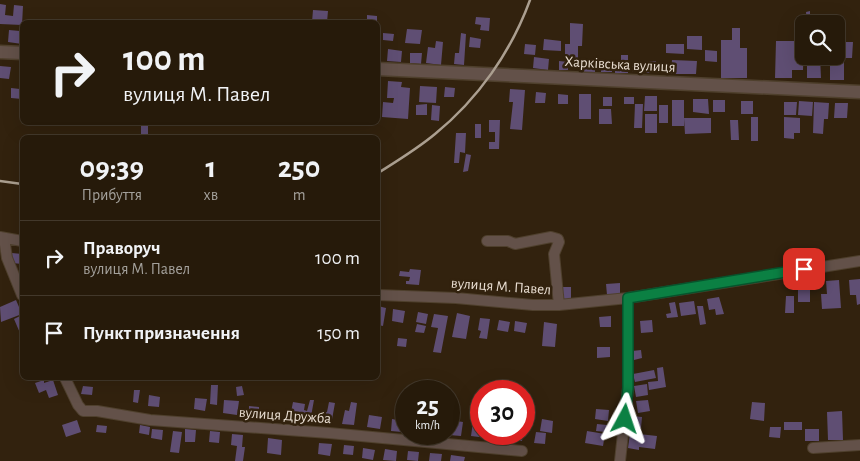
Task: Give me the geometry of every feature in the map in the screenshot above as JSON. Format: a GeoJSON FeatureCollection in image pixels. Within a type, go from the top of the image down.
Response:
{"type":"FeatureCollection","features":[{"type":"Feature","properties":{"kind":"street"},"geometry":{"type":"LineString","coordinates":[[0,52],[20,53]]}},
{"type":"Feature","properties":{"kind":"street","name":"Харківська вулиця"},"geometry":{"type":"LineString","coordinates":[[380,69],[860,92]]}},
{"type":"Feature","properties":{"kind":"street"},"geometry":{"type":"LineString","coordinates":[[20,241],[2,238],[7,258],[20,290]]}},
{"type":"Feature","properties":{"kind":"street"},"geometry":{"type":"LineString","coordinates":[[487,241],[508,241],[515,244],[551,238],[558,239],[554,254],[559,305]]}},
{"type":"Feature","properties":{"kind":"street","name":"вулиця М. Павел"},"geometry":{"type":"LineString","coordinates":[[380,295],[559,305],[628,298],[860,261]]}},
{"type":"Feature","properties":{"kind":"street"},"geometry":{"type":"LineString","coordinates":[[620,461],[628,388],[628,298]]}},
{"type":"Feature","properties":{"kind":"street","name":"вулиця Дружба"},"geometry":{"type":"LineString","coordinates":[[66,380],[78,405],[83,410],[97,410],[150,420],[329,433],[522,451]]}},
{"type":"Feature","properties":{"kind":"street"},"geometry":{"type":"LineString","coordinates":[[813,448],[860,445]]}},
{"type":"Feature","properties":{"kind":"building"},"geometry":{"type":"Polygon","coordinates":[[[0,4],[6,5],[5,15],[13,16],[14,5],[23,6],[20,25],[0,24],[0,4]]]}},
{"type":"Feature","properties":{"kind":"building"},"geometry":{"type":"Polygon","coordinates":[[[313,10],[328,11],[327,20],[312,20],[313,10]]]}},
{"type":"Feature","properties":{"kind":"building"},"geometry":{"type":"Polygon","coordinates":[[[367,15],[377,16],[377,20],[367,20],[367,15]]]}},
{"type":"Feature","properties":{"kind":"building"},"geometry":{"type":"Polygon","coordinates":[[[476,17],[490,18],[489,31],[480,30],[481,25],[475,24],[476,17]]]}},
{"type":"Feature","properties":{"kind":"building"},"geometry":{"type":"Polygon","coordinates":[[[570,23],[583,24],[582,46],[578,46],[578,62],[570,62],[570,57],[565,57],[565,44],[570,44],[570,23]]]}},
{"type":"Feature","properties":{"kind":"building"},"geometry":{"type":"Polygon","coordinates":[[[732,28],[740,28],[740,48],[747,48],[747,78],[721,78],[721,40],[732,40],[732,28]]]}},
{"type":"Feature","properties":{"kind":"building"},"geometry":{"type":"Polygon","coordinates":[[[407,29],[422,30],[420,44],[405,43],[407,29]]]}},
{"type":"Feature","properties":{"kind":"building"},"geometry":{"type":"Polygon","coordinates":[[[9,30],[20,31],[20,44],[8,42],[9,30]]]}},
{"type":"Feature","properties":{"kind":"building"},"geometry":{"type":"Polygon","coordinates":[[[383,33],[394,34],[393,41],[383,40],[383,33]]]}},
{"type":"Feature","properties":{"kind":"building"},"geometry":{"type":"Polygon","coordinates":[[[461,33],[466,34],[464,65],[454,64],[455,53],[459,53],[461,33]]]}},
{"type":"Feature","properties":{"kind":"building"},"geometry":{"type":"Polygon","coordinates":[[[687,36],[702,36],[702,50],[687,49],[687,36]]]}},
{"type":"Feature","properties":{"kind":"building"},"geometry":{"type":"Polygon","coordinates":[[[470,37],[481,39],[480,48],[469,47],[470,37]]]}},
{"type":"Feature","properties":{"kind":"building"},"geometry":{"type":"Polygon","coordinates":[[[544,39],[561,41],[561,51],[543,50],[544,39]]]}},
{"type":"Feature","properties":{"kind":"building"},"geometry":{"type":"Polygon","coordinates":[[[436,41],[443,42],[441,65],[426,63],[428,47],[435,48],[436,41]]]}},
{"type":"Feature","properties":{"kind":"building"},"geometry":{"type":"Polygon","coordinates":[[[776,41],[795,41],[795,65],[803,65],[803,70],[792,70],[792,78],[775,78],[776,41]]]}},
{"type":"Feature","properties":{"kind":"building"},"geometry":{"type":"Polygon","coordinates":[[[845,42],[853,42],[852,58],[845,58],[845,42]]]}},
{"type":"Feature","properties":{"kind":"building"},"geometry":{"type":"Polygon","coordinates":[[[525,44],[536,45],[535,55],[524,54],[525,44]]]}},
{"type":"Feature","properties":{"kind":"building"},"geometry":{"type":"Polygon","coordinates":[[[666,44],[684,44],[684,54],[666,53],[666,44]]]}},
{"type":"Feature","properties":{"kind":"building"},"geometry":{"type":"Polygon","coordinates":[[[388,49],[402,51],[401,62],[387,61],[388,49]]]}},
{"type":"Feature","properties":{"kind":"building"},"geometry":{"type":"Polygon","coordinates":[[[705,50],[717,51],[717,62],[705,61],[705,50]]]}},
{"type":"Feature","properties":{"kind":"building"},"geometry":{"type":"Polygon","coordinates":[[[410,53],[422,53],[421,64],[410,63],[410,53]]]}},
{"type":"Feature","properties":{"kind":"building"},"geometry":{"type":"Polygon","coordinates":[[[621,55],[628,55],[628,73],[615,73],[615,67],[621,67],[621,55]]]}},
{"type":"Feature","properties":{"kind":"building"},"geometry":{"type":"Polygon","coordinates":[[[534,57],[549,59],[548,70],[533,68],[534,57]]]}},
{"type":"Feature","properties":{"kind":"building"},"geometry":{"type":"Polygon","coordinates":[[[583,59],[595,59],[595,73],[582,73],[583,59]]]}},
{"type":"Feature","properties":{"kind":"building"},"geometry":{"type":"Polygon","coordinates":[[[672,60],[697,61],[696,74],[671,74],[672,60]]]}},
{"type":"Feature","properties":{"kind":"building"},"geometry":{"type":"Polygon","coordinates":[[[559,61],[568,62],[568,70],[559,70],[559,61]]]}},
{"type":"Feature","properties":{"kind":"building"},"geometry":{"type":"Polygon","coordinates":[[[646,61],[656,61],[656,73],[646,73],[646,61]]]}},
{"type":"Feature","properties":{"kind":"building"},"geometry":{"type":"Polygon","coordinates":[[[632,63],[642,63],[642,72],[632,72],[632,63]]]}},
{"type":"Feature","properties":{"kind":"building"},"geometry":{"type":"Polygon","coordinates":[[[601,64],[612,64],[612,72],[601,72],[601,64]]]}},
{"type":"Feature","properties":{"kind":"building"},"geometry":{"type":"Polygon","coordinates":[[[807,65],[820,65],[821,78],[807,78],[807,65]]]}},
{"type":"Feature","properties":{"kind":"building"},"geometry":{"type":"Polygon","coordinates":[[[830,65],[844,65],[844,80],[830,80],[830,65]]]}},
{"type":"Feature","properties":{"kind":"building"},"geometry":{"type":"Polygon","coordinates":[[[0,66],[11,67],[9,79],[0,78],[0,66]]]}},
{"type":"Feature","properties":{"kind":"building"},"geometry":{"type":"Polygon","coordinates":[[[388,81],[402,82],[401,87],[410,88],[408,119],[382,117],[383,102],[393,103],[394,98],[387,98],[388,81]]]}},
{"type":"Feature","properties":{"kind":"building"},"geometry":{"type":"Polygon","coordinates":[[[420,86],[437,87],[436,103],[419,102],[420,86]]]}},
{"type":"Feature","properties":{"kind":"building"},"geometry":{"type":"Polygon","coordinates":[[[445,87],[455,88],[454,97],[444,97],[445,87]]]}},
{"type":"Feature","properties":{"kind":"building"},"geometry":{"type":"Polygon","coordinates":[[[11,88],[20,89],[20,99],[11,98],[11,88]]]}},
{"type":"Feature","properties":{"kind":"building"},"geometry":{"type":"Polygon","coordinates":[[[510,89],[525,90],[522,130],[510,129],[513,102],[509,102],[510,89]]]}},
{"type":"Feature","properties":{"kind":"building"},"geometry":{"type":"Polygon","coordinates":[[[536,92],[546,93],[545,103],[535,103],[536,92]]]}},
{"type":"Feature","properties":{"kind":"building"},"geometry":{"type":"Polygon","coordinates":[[[558,94],[568,95],[568,104],[558,104],[558,94]]]}},
{"type":"Feature","properties":{"kind":"building"},"geometry":{"type":"Polygon","coordinates":[[[579,94],[591,94],[591,119],[579,119],[579,94]]]}},
{"type":"Feature","properties":{"kind":"building"},"geometry":{"type":"Polygon","coordinates":[[[645,96],[657,96],[657,111],[644,111],[645,96]]]}},
{"type":"Feature","properties":{"kind":"building"},"geometry":{"type":"Polygon","coordinates":[[[603,97],[612,97],[612,106],[603,106],[603,97]]]}},
{"type":"Feature","properties":{"kind":"building"},"geometry":{"type":"Polygon","coordinates":[[[624,97],[634,97],[634,104],[624,104],[624,97]]]}},
{"type":"Feature","properties":{"kind":"building"},"geometry":{"type":"Polygon","coordinates":[[[693,99],[708,99],[709,114],[693,112],[693,99]]]}},
{"type":"Feature","properties":{"kind":"building"},"geometry":{"type":"Polygon","coordinates":[[[672,100],[684,100],[684,126],[672,126],[672,100]]]}},
{"type":"Feature","properties":{"kind":"building"},"geometry":{"type":"Polygon","coordinates":[[[713,100],[725,100],[725,112],[713,112],[713,100]]]}},
{"type":"Feature","properties":{"kind":"building"},"geometry":{"type":"Polygon","coordinates":[[[741,101],[753,101],[753,114],[741,114],[741,101]]]}},
{"type":"Feature","properties":{"kind":"building"},"geometry":{"type":"Polygon","coordinates":[[[799,101],[813,102],[812,116],[798,115],[799,101]]]}},
{"type":"Feature","properties":{"kind":"building"},"geometry":{"type":"Polygon","coordinates":[[[784,102],[797,102],[796,115],[784,115],[784,102]]]}},
{"type":"Feature","properties":{"kind":"building"},"geometry":{"type":"Polygon","coordinates":[[[814,102],[829,103],[828,119],[824,119],[823,134],[813,133],[814,102]]]}},
{"type":"Feature","properties":{"kind":"building"},"geometry":{"type":"Polygon","coordinates":[[[835,103],[848,103],[847,118],[834,118],[835,103]]]}},
{"type":"Feature","properties":{"kind":"building"},"geometry":{"type":"Polygon","coordinates":[[[427,104],[427,115],[416,115],[416,105],[427,104]]]}},
{"type":"Feature","properties":{"kind":"building"},"geometry":{"type":"Polygon","coordinates":[[[635,104],[643,104],[642,128],[634,128],[635,104]]]}},
{"type":"Feature","properties":{"kind":"building"},"geometry":{"type":"Polygon","coordinates":[[[432,105],[440,106],[439,121],[431,120],[432,105]]]}},
{"type":"Feature","properties":{"kind":"building"},"geometry":{"type":"Polygon","coordinates":[[[659,105],[668,105],[668,123],[659,123],[659,105]]]}},
{"type":"Feature","properties":{"kind":"building"},"geometry":{"type":"Polygon","coordinates":[[[599,109],[611,109],[612,124],[599,124],[599,109]]]}},
{"type":"Feature","properties":{"kind":"building"},"geometry":{"type":"Polygon","coordinates":[[[645,114],[657,114],[657,133],[645,133],[645,114]]]}},
{"type":"Feature","properties":{"kind":"building"},"geometry":{"type":"Polygon","coordinates":[[[751,117],[758,117],[758,141],[751,141],[751,117]]]}},
{"type":"Feature","properties":{"kind":"building"},"geometry":{"type":"Polygon","coordinates":[[[784,117],[800,118],[800,133],[794,133],[794,139],[784,138],[784,117]]]}},
{"type":"Feature","properties":{"kind":"building"},"geometry":{"type":"Polygon","coordinates":[[[684,118],[711,118],[711,133],[685,134],[684,118]]]}},
{"type":"Feature","properties":{"kind":"building"},"geometry":{"type":"Polygon","coordinates":[[[489,120],[500,120],[499,149],[489,149],[489,142],[495,142],[495,132],[489,132],[489,120]]]}},
{"type":"Feature","properties":{"kind":"building"},"geometry":{"type":"Polygon","coordinates":[[[730,120],[738,120],[739,140],[731,140],[730,120]]]}},
{"type":"Feature","properties":{"kind":"building"},"geometry":{"type":"Polygon","coordinates":[[[475,124],[481,124],[481,138],[475,138],[475,124]]]}},
{"type":"Feature","properties":{"kind":"building"},"geometry":{"type":"Polygon","coordinates":[[[141,125],[148,125],[148,135],[141,135],[141,125]]]}},
{"type":"Feature","properties":{"kind":"building"},"geometry":{"type":"Polygon","coordinates":[[[456,133],[466,133],[465,153],[460,152],[459,163],[454,163],[456,133]]]}},
{"type":"Feature","properties":{"kind":"building"},"geometry":{"type":"Polygon","coordinates":[[[466,154],[471,155],[468,171],[463,172],[466,154]]]}},
{"type":"Feature","properties":{"kind":"building"},"geometry":{"type":"Polygon","coordinates":[[[12,253],[20,254],[20,264],[12,263],[12,253]]]}},
{"type":"Feature","properties":{"kind":"building"},"geometry":{"type":"Polygon","coordinates":[[[410,269],[421,270],[419,285],[406,284],[410,277],[399,276],[400,271],[409,272],[410,269]]]}},
{"type":"Feature","properties":{"kind":"building"},"geometry":{"type":"Polygon","coordinates":[[[860,279],[860,304],[857,305],[856,295],[850,295],[849,280],[860,279]]]}},
{"type":"Feature","properties":{"kind":"building"},"geometry":{"type":"Polygon","coordinates":[[[839,280],[841,308],[822,309],[821,294],[827,294],[826,281],[839,280]]]}},
{"type":"Feature","properties":{"kind":"building"},"geometry":{"type":"Polygon","coordinates":[[[620,283],[620,294],[607,295],[606,284],[620,283]]]}},
{"type":"Feature","properties":{"kind":"building"},"geometry":{"type":"Polygon","coordinates":[[[560,287],[571,287],[571,299],[560,299],[560,287]]]}},
{"type":"Feature","properties":{"kind":"building"},"geometry":{"type":"Polygon","coordinates":[[[798,288],[810,288],[810,302],[798,302],[798,288]]]}},
{"type":"Feature","properties":{"kind":"building"},"geometry":{"type":"Polygon","coordinates":[[[786,296],[794,296],[794,313],[785,313],[786,296]]]}},
{"type":"Feature","properties":{"kind":"building"},"geometry":{"type":"Polygon","coordinates":[[[719,297],[724,314],[716,315],[715,309],[709,310],[707,299],[719,297]]]}},
{"type":"Feature","properties":{"kind":"building"},"geometry":{"type":"Polygon","coordinates":[[[16,300],[20,315],[1,322],[0,307],[16,300]]]}},
{"type":"Feature","properties":{"kind":"building"},"geometry":{"type":"Polygon","coordinates":[[[694,301],[696,314],[681,316],[679,303],[694,301]]]}},
{"type":"Feature","properties":{"kind":"building"},"geometry":{"type":"Polygon","coordinates":[[[675,302],[678,317],[667,318],[666,314],[671,313],[669,303],[675,302]]]}},
{"type":"Feature","properties":{"kind":"building"},"geometry":{"type":"Polygon","coordinates":[[[380,306],[386,308],[383,326],[380,325],[380,306]]]}},
{"type":"Feature","properties":{"kind":"building"},"geometry":{"type":"Polygon","coordinates":[[[697,306],[703,306],[706,324],[700,325],[697,306]]]}},
{"type":"Feature","properties":{"kind":"building"},"geometry":{"type":"Polygon","coordinates":[[[393,309],[405,311],[403,323],[392,321],[393,309]]]}},
{"type":"Feature","properties":{"kind":"building"},"geometry":{"type":"Polygon","coordinates":[[[418,312],[428,314],[426,324],[416,322],[418,312]]]}},
{"type":"Feature","properties":{"kind":"building"},"geometry":{"type":"Polygon","coordinates":[[[457,313],[470,316],[466,339],[452,337],[457,313]]]}},
{"type":"Feature","properties":{"kind":"building"},"geometry":{"type":"Polygon","coordinates":[[[434,314],[448,316],[441,353],[433,352],[438,328],[431,327],[434,314]]]}},
{"type":"Feature","properties":{"kind":"building"},"geometry":{"type":"Polygon","coordinates":[[[20,316],[20,333],[14,319],[20,316]]]}},
{"type":"Feature","properties":{"kind":"building"},"geometry":{"type":"Polygon","coordinates":[[[611,316],[611,327],[600,327],[599,317],[611,316]]]}},
{"type":"Feature","properties":{"kind":"building"},"geometry":{"type":"Polygon","coordinates":[[[480,318],[490,319],[487,339],[479,338],[481,331],[478,330],[480,318]]]}},
{"type":"Feature","properties":{"kind":"building"},"geometry":{"type":"Polygon","coordinates":[[[499,320],[510,322],[508,332],[497,330],[499,320]]]}},
{"type":"Feature","properties":{"kind":"building"},"geometry":{"type":"Polygon","coordinates":[[[652,320],[653,332],[641,333],[640,321],[652,320]]]}},
{"type":"Feature","properties":{"kind":"building"},"geometry":{"type":"Polygon","coordinates":[[[515,321],[527,323],[525,333],[514,331],[515,321]]]}},
{"type":"Feature","properties":{"kind":"building"},"geometry":{"type":"Polygon","coordinates":[[[544,322],[557,324],[555,347],[542,346],[544,322]]]}},
{"type":"Feature","properties":{"kind":"building"},"geometry":{"type":"Polygon","coordinates":[[[417,324],[426,326],[424,333],[415,332],[417,324]]]}},
{"type":"Feature","properties":{"kind":"building"},"geometry":{"type":"Polygon","coordinates":[[[398,338],[407,339],[406,347],[397,346],[398,338]]]}},
{"type":"Feature","properties":{"kind":"building"},"geometry":{"type":"Polygon","coordinates":[[[597,347],[610,347],[610,357],[597,358],[597,347]]]}},
{"type":"Feature","properties":{"kind":"building"},"geometry":{"type":"Polygon","coordinates":[[[641,350],[642,358],[634,360],[632,351],[641,350]]]}},
{"type":"Feature","properties":{"kind":"building"},"geometry":{"type":"Polygon","coordinates":[[[663,367],[666,387],[649,390],[648,382],[658,381],[657,368],[663,367]]]}},
{"type":"Feature","properties":{"kind":"building"},"geometry":{"type":"Polygon","coordinates":[[[654,370],[656,378],[635,382],[633,374],[654,370]]]}},
{"type":"Feature","properties":{"kind":"building"},"geometry":{"type":"Polygon","coordinates":[[[44,380],[44,383],[53,380],[58,395],[49,398],[46,390],[39,393],[35,383],[44,380]]]}},
{"type":"Feature","properties":{"kind":"building"},"geometry":{"type":"Polygon","coordinates":[[[647,384],[648,395],[636,397],[634,386],[647,384]]]}},
{"type":"Feature","properties":{"kind":"building"},"geometry":{"type":"Polygon","coordinates":[[[211,385],[218,385],[217,405],[210,404],[211,385]]]}},
{"type":"Feature","properties":{"kind":"building"},"geometry":{"type":"Polygon","coordinates":[[[83,386],[93,387],[92,395],[81,394],[83,386]]]}},
{"type":"Feature","properties":{"kind":"building"},"geometry":{"type":"Polygon","coordinates":[[[242,386],[244,395],[237,396],[236,387],[242,386]]]}},
{"type":"Feature","properties":{"kind":"building"},"geometry":{"type":"Polygon","coordinates":[[[134,390],[140,390],[138,403],[133,402],[134,390]]]}},
{"type":"Feature","properties":{"kind":"building"},"geometry":{"type":"Polygon","coordinates":[[[149,395],[160,397],[159,407],[148,406],[149,395]]]}},
{"type":"Feature","properties":{"kind":"building"},"geometry":{"type":"Polygon","coordinates":[[[195,398],[207,399],[205,411],[194,409],[195,398]]]}},
{"type":"Feature","properties":{"kind":"building"},"geometry":{"type":"Polygon","coordinates":[[[224,400],[239,401],[237,415],[223,413],[224,400]]]}},
{"type":"Feature","properties":{"kind":"building"},"geometry":{"type":"Polygon","coordinates":[[[310,400],[314,400],[310,422],[302,420],[301,424],[289,422],[293,402],[305,404],[304,410],[307,411],[310,400]]]}},
{"type":"Feature","properties":{"kind":"building"},"geometry":{"type":"Polygon","coordinates":[[[648,400],[650,411],[638,413],[636,401],[648,400]]]}},
{"type":"Feature","properties":{"kind":"building"},"geometry":{"type":"Polygon","coordinates":[[[329,402],[335,403],[331,425],[319,423],[321,411],[327,412],[329,402]]]}},
{"type":"Feature","properties":{"kind":"building"},"geometry":{"type":"Polygon","coordinates":[[[351,402],[357,403],[354,425],[342,424],[345,410],[349,411],[351,402]]]}},
{"type":"Feature","properties":{"kind":"building"},"geometry":{"type":"Polygon","coordinates":[[[752,402],[765,403],[764,421],[750,419],[752,402]]]}},
{"type":"Feature","properties":{"kind":"building"},"geometry":{"type":"Polygon","coordinates":[[[249,406],[259,407],[259,417],[249,416],[249,406]]]}},
{"type":"Feature","properties":{"kind":"building"},"geometry":{"type":"Polygon","coordinates":[[[596,409],[609,410],[608,421],[595,419],[596,409]]]}},
{"type":"Feature","properties":{"kind":"building"},"geometry":{"type":"Polygon","coordinates":[[[842,411],[843,440],[828,440],[827,412],[842,411]]]}},
{"type":"Feature","properties":{"kind":"building"},"geometry":{"type":"Polygon","coordinates":[[[369,415],[382,417],[380,429],[367,427],[369,415]]]}},
{"type":"Feature","properties":{"kind":"building"},"geometry":{"type":"Polygon","coordinates":[[[632,416],[642,417],[641,428],[631,427],[632,416]]]}},
{"type":"Feature","properties":{"kind":"building"},"geometry":{"type":"Polygon","coordinates":[[[392,419],[395,420],[395,431],[391,431],[392,419]]]}},
{"type":"Feature","properties":{"kind":"building"},"geometry":{"type":"Polygon","coordinates":[[[542,419],[553,421],[552,433],[540,431],[542,419]]]}},
{"type":"Feature","properties":{"kind":"building"},"geometry":{"type":"Polygon","coordinates":[[[77,420],[81,432],[66,437],[62,425],[77,420]]]}},
{"type":"Feature","properties":{"kind":"building"},"geometry":{"type":"Polygon","coordinates":[[[460,422],[463,422],[460,436],[460,422]]]}},
{"type":"Feature","properties":{"kind":"building"},"geometry":{"type":"Polygon","coordinates":[[[784,422],[802,422],[802,430],[784,430],[784,422]]]}},
{"type":"Feature","properties":{"kind":"building"},"geometry":{"type":"Polygon","coordinates":[[[597,424],[607,425],[606,432],[596,431],[597,424]]]}},
{"type":"Feature","properties":{"kind":"building"},"geometry":{"type":"Polygon","coordinates":[[[97,425],[107,426],[106,433],[96,432],[97,425]]]}},
{"type":"Feature","properties":{"kind":"building"},"geometry":{"type":"Polygon","coordinates":[[[140,425],[150,427],[149,435],[139,433],[140,425]]]}},
{"type":"Feature","properties":{"kind":"building"},"geometry":{"type":"Polygon","coordinates":[[[770,427],[781,427],[780,438],[769,437],[770,427]]]}},
{"type":"Feature","properties":{"kind":"building"},"geometry":{"type":"Polygon","coordinates":[[[152,429],[163,430],[162,440],[151,438],[152,429]]]}},
{"type":"Feature","properties":{"kind":"building"},"geometry":{"type":"Polygon","coordinates":[[[185,429],[196,430],[195,442],[185,442],[185,429]]]}},
{"type":"Feature","properties":{"kind":"building"},"geometry":{"type":"Polygon","coordinates":[[[805,429],[819,429],[819,441],[805,441],[805,429]]]}},
{"type":"Feature","properties":{"kind":"building"},"geometry":{"type":"Polygon","coordinates":[[[173,431],[182,432],[179,453],[170,452],[173,431]]]}},
{"type":"Feature","properties":{"kind":"building"},"geometry":{"type":"Polygon","coordinates":[[[210,431],[220,432],[219,443],[209,442],[210,431]]]}},
{"type":"Feature","properties":{"kind":"building"},"geometry":{"type":"Polygon","coordinates":[[[587,431],[605,434],[603,446],[585,443],[587,431]]]}},
{"type":"Feature","properties":{"kind":"building"},"geometry":{"type":"Polygon","coordinates":[[[536,432],[546,433],[545,444],[535,443],[536,432]]]}},
{"type":"Feature","properties":{"kind":"building"},"geometry":{"type":"Polygon","coordinates":[[[630,433],[657,436],[655,449],[639,447],[639,450],[628,448],[630,433]]]}},
{"type":"Feature","properties":{"kind":"building"},"geometry":{"type":"Polygon","coordinates":[[[232,434],[243,435],[242,447],[245,447],[243,461],[235,461],[237,446],[231,445],[232,434]]]}},
{"type":"Feature","properties":{"kind":"building"},"geometry":{"type":"Polygon","coordinates":[[[268,438],[282,440],[281,455],[267,453],[268,438]]]}},
{"type":"Feature","properties":{"kind":"building"},"geometry":{"type":"Polygon","coordinates":[[[319,443],[332,444],[330,456],[318,454],[319,443]]]}},
{"type":"Feature","properties":{"kind":"building"},"geometry":{"type":"Polygon","coordinates":[[[344,445],[354,446],[353,455],[343,454],[344,445]]]}},
{"type":"Feature","properties":{"kind":"building"},"geometry":{"type":"Polygon","coordinates":[[[363,448],[375,450],[373,460],[362,458],[363,448]]]}},
{"type":"Feature","properties":{"kind":"building"},"geometry":{"type":"Polygon","coordinates":[[[385,449],[397,451],[396,461],[383,460],[385,449]]]}},
{"type":"Feature","properties":{"kind":"building"},"geometry":{"type":"Polygon","coordinates":[[[408,451],[419,452],[418,461],[407,460],[408,451]]]}},
{"type":"Feature","properties":{"kind":"building"},"geometry":{"type":"Polygon","coordinates":[[[430,453],[442,454],[441,461],[429,461],[430,453]]]}},
{"type":"Feature","properties":{"kind":"building"},"geometry":{"type":"Polygon","coordinates":[[[451,455],[465,457],[464,461],[450,461],[451,455]]]}},
{"type":"Feature","properties":{"kind":"railway"},"geometry":{"type":"LineString","coordinates":[[380,172],[428,139],[451,120],[479,90],[503,56],[530,0]]}},
{"type":"Feature","properties":{"kind":"railway"},"geometry":{"type":"LineString","coordinates":[[0,181],[20,184]]}},
{"type":"Feature","properties":{"kind":"route"},"geometry":{"type":"LineString","coordinates":[[625,419],[628,388],[628,298],[804,269]]}}]}
